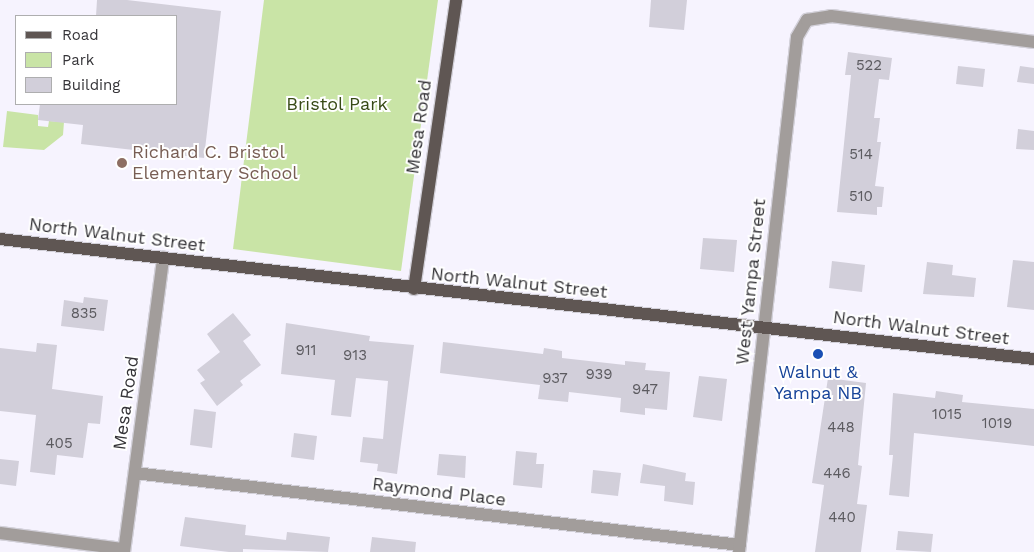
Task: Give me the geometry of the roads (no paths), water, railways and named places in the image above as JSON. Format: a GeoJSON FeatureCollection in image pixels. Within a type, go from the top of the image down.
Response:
{"type":"FeatureCollection","features":[{"type":"Feature","properties":{"kind":"main road","name":"Mesa Road"},"geometry":{"type":"LineString","coordinates":[[414,289],[456,0]]}},
{"type":"Feature","properties":{"kind":"main road","name":"North Walnut Street"},"geometry":{"type":"LineString","coordinates":[[0,239],[414,289],[1034,359]]}},
{"type":"Feature","properties":{"kind":"street","name":"West Yampa Street"},"geometry":{"type":"LineString","coordinates":[[740,549],[763,327],[797,37],[807,20],[831,16],[1034,42]]}},
{"type":"Feature","properties":{"kind":"street","name":"Mesa Road"},"geometry":{"type":"LineString","coordinates":[[124,550],[163,258]]}},
{"type":"Feature","properties":{"kind":"street","name":"Raymond Place"},"geometry":{"type":"LineString","coordinates":[[135,473],[740,549]]}},
{"type":"Feature","properties":{"kind":"street"},"geometry":{"type":"LineString","coordinates":[[0,533],[124,550]]}},
{"type":"Feature","properties":{"kind":"place","name":"Richard C. Bristol Elementary School"},"geometry":{"type":"Point","coordinates":[122,163]}},
{"type":"Feature","properties":{"kind":"place","name":"Walnut & Yampa NB"},"geometry":{"type":"Point","coordinates":[818,354]}},
{"type":"Feature","properties":{"kind":"park label","name":"Bristol Park"},"geometry":{"type":"Point","coordinates":[337,104]}}]}
